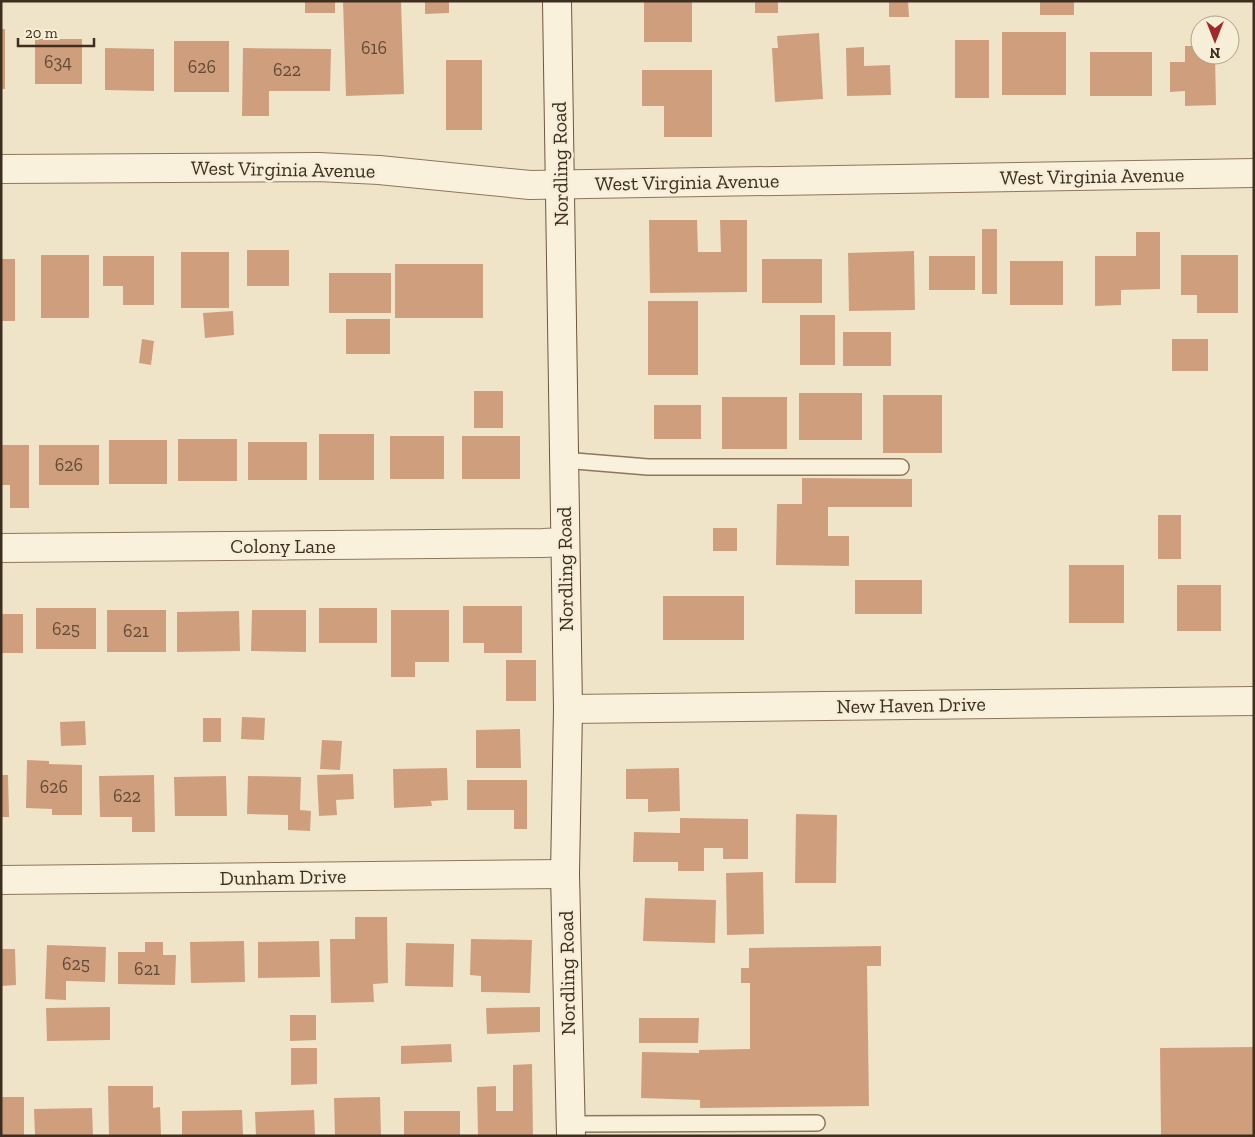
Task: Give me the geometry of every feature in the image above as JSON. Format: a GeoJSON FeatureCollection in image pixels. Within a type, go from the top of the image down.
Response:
{"type":"FeatureCollection","features":[{"type":"Feature","properties":{"kind":"street","name":"Nordling Road"},"geometry":{"type":"LineString","coordinates":[[557,1],[568,709],[565,874],[571,1130]]}},
{"type":"Feature","properties":{"kind":"street","name":"West Virginia Avenue"},"geometry":{"type":"LineString","coordinates":[[1,169],[318,167],[379,170],[530,185],[1254,173]]}},
{"type":"Feature","properties":{"kind":"street","name":"Colony Lane"},"geometry":{"type":"LineString","coordinates":[[1,548],[533,544],[564,542]]}},
{"type":"Feature","properties":{"kind":"street","name":"New Haven Drive"},"geometry":{"type":"LineString","coordinates":[[568,709],[1254,701]]}},
{"type":"Feature","properties":{"kind":"street","name":"Dunham Drive"},"geometry":{"type":"LineString","coordinates":[[1,880],[565,874]]}},
{"type":"Feature","properties":{"kind":"lane"},"geometry":{"type":"LineString","coordinates":[[564,460],[648,467],[901,467]]}},
{"type":"Feature","properties":{"kind":"lane"},"geometry":{"type":"LineString","coordinates":[[571,1130],[817,1123]]}},
{"type":"Feature","properties":{"kind":"building"},"geometry":{"type":"Polygon","coordinates":[[[305,1],[335,1],[335,13],[305,13],[305,1]]]}},
{"type":"Feature","properties":{"kind":"building"},"geometry":{"type":"Polygon","coordinates":[[[343,1],[401,1],[404,94],[346,96],[343,1]]]}},
{"type":"Feature","properties":{"kind":"building"},"geometry":{"type":"Polygon","coordinates":[[[425,1],[449,1],[449,13],[425,14],[425,1]]]}},
{"type":"Feature","properties":{"kind":"building"},"geometry":{"type":"Polygon","coordinates":[[[644,1],[692,1],[692,42],[644,42],[644,1]]]}},
{"type":"Feature","properties":{"kind":"building"},"geometry":{"type":"Polygon","coordinates":[[[755,1],[778,1],[778,13],[755,13],[755,1]]]}},
{"type":"Feature","properties":{"kind":"building"},"geometry":{"type":"Polygon","coordinates":[[[889,1],[908,1],[909,17],[889,17],[889,1]]]}},
{"type":"Feature","properties":{"kind":"building"},"geometry":{"type":"Polygon","coordinates":[[[1040,1],[1074,1],[1074,15],[1040,15],[1040,1]]]}},
{"type":"Feature","properties":{"kind":"building"},"geometry":{"type":"Polygon","coordinates":[[[1,29],[5,29],[5,89],[1,89],[1,29]]]}},
{"type":"Feature","properties":{"kind":"building"},"geometry":{"type":"Polygon","coordinates":[[[1002,32],[1066,32],[1066,95],[1002,95],[1002,32]]]}},
{"type":"Feature","properties":{"kind":"building"},"geometry":{"type":"Polygon","coordinates":[[[819,33],[823,99],[775,102],[772,48],[778,48],[777,36],[819,33]]]}},
{"type":"Feature","properties":{"kind":"building"},"geometry":{"type":"Polygon","coordinates":[[[35,39],[82,39],[82,84],[35,84],[35,39]]]}},
{"type":"Feature","properties":{"kind":"building"},"geometry":{"type":"Polygon","coordinates":[[[955,40],[989,40],[989,98],[955,98],[955,40]]]}},
{"type":"Feature","properties":{"kind":"building"},"geometry":{"type":"Polygon","coordinates":[[[174,41],[229,41],[229,92],[174,92],[174,41]]]}},
{"type":"Feature","properties":{"kind":"building"},"geometry":{"type":"Polygon","coordinates":[[[1185,46],[1190,46],[1190,65],[1215,65],[1216,105],[1185,106],[1185,91],[1170,92],[1170,62],[1185,62],[1185,46]]]}},
{"type":"Feature","properties":{"kind":"building"},"geometry":{"type":"Polygon","coordinates":[[[864,47],[864,66],[890,65],[891,95],[847,96],[846,48],[864,47]]]}},
{"type":"Feature","properties":{"kind":"building"},"geometry":{"type":"Polygon","coordinates":[[[105,48],[154,49],[154,91],[105,90],[105,48]]]}},
{"type":"Feature","properties":{"kind":"building"},"geometry":{"type":"Polygon","coordinates":[[[243,48],[331,49],[330,91],[269,91],[269,116],[242,116],[243,48]]]}},
{"type":"Feature","properties":{"kind":"building"},"geometry":{"type":"Polygon","coordinates":[[[1090,52],[1152,52],[1152,96],[1090,96],[1090,52]]]}},
{"type":"Feature","properties":{"kind":"building"},"geometry":{"type":"Polygon","coordinates":[[[446,60],[482,60],[482,130],[446,130],[446,60]]]}},
{"type":"Feature","properties":{"kind":"building"},"geometry":{"type":"Polygon","coordinates":[[[642,70],[712,70],[712,137],[664,137],[664,106],[642,106],[642,70]]]}},
{"type":"Feature","properties":{"kind":"building"},"geometry":{"type":"Polygon","coordinates":[[[649,220],[697,220],[698,252],[721,252],[720,220],[747,220],[747,292],[650,293],[649,220]]]}},
{"type":"Feature","properties":{"kind":"building"},"geometry":{"type":"Polygon","coordinates":[[[982,229],[997,229],[997,294],[982,294],[982,229]]]}},
{"type":"Feature","properties":{"kind":"building"},"geometry":{"type":"Polygon","coordinates":[[[1136,232],[1160,232],[1160,289],[1121,290],[1121,305],[1095,306],[1095,256],[1136,256],[1136,232]]]}},
{"type":"Feature","properties":{"kind":"building"},"geometry":{"type":"Polygon","coordinates":[[[247,250],[289,250],[289,286],[247,286],[247,250]]]}},
{"type":"Feature","properties":{"kind":"building"},"geometry":{"type":"Polygon","coordinates":[[[914,251],[915,310],[849,311],[848,253],[914,251]]]}},
{"type":"Feature","properties":{"kind":"building"},"geometry":{"type":"Polygon","coordinates":[[[181,252],[229,252],[229,308],[181,308],[181,252]]]}},
{"type":"Feature","properties":{"kind":"building"},"geometry":{"type":"Polygon","coordinates":[[[41,255],[89,255],[89,318],[41,318],[41,255]]]}},
{"type":"Feature","properties":{"kind":"building"},"geometry":{"type":"Polygon","coordinates":[[[1181,255],[1238,255],[1238,313],[1197,313],[1197,295],[1181,295],[1181,255]]]}},
{"type":"Feature","properties":{"kind":"building"},"geometry":{"type":"Polygon","coordinates":[[[103,256],[154,256],[154,305],[123,305],[123,286],[103,286],[103,256]]]}},
{"type":"Feature","properties":{"kind":"building"},"geometry":{"type":"Polygon","coordinates":[[[929,256],[975,256],[975,290],[929,290],[929,256]]]}},
{"type":"Feature","properties":{"kind":"building"},"geometry":{"type":"Polygon","coordinates":[[[1,259],[15,259],[15,321],[1,321],[1,259]]]}},
{"type":"Feature","properties":{"kind":"building"},"geometry":{"type":"Polygon","coordinates":[[[762,259],[822,259],[822,303],[762,303],[762,259]]]}},
{"type":"Feature","properties":{"kind":"building"},"geometry":{"type":"Polygon","coordinates":[[[1010,261],[1063,261],[1063,305],[1010,305],[1010,261]]]}},
{"type":"Feature","properties":{"kind":"building"},"geometry":{"type":"Polygon","coordinates":[[[395,264],[483,264],[483,318],[395,318],[395,264]]]}},
{"type":"Feature","properties":{"kind":"building"},"geometry":{"type":"Polygon","coordinates":[[[329,273],[391,273],[391,313],[329,313],[329,273]]]}},
{"type":"Feature","properties":{"kind":"building"},"geometry":{"type":"Polygon","coordinates":[[[648,301],[698,301],[698,375],[648,375],[648,301]]]}},
{"type":"Feature","properties":{"kind":"building"},"geometry":{"type":"Polygon","coordinates":[[[233,311],[234,335],[205,338],[203,313],[233,311]]]}},
{"type":"Feature","properties":{"kind":"building"},"geometry":{"type":"Polygon","coordinates":[[[800,315],[835,315],[835,365],[800,365],[800,315]]]}},
{"type":"Feature","properties":{"kind":"building"},"geometry":{"type":"Polygon","coordinates":[[[346,319],[390,319],[390,354],[346,354],[346,319]]]}},
{"type":"Feature","properties":{"kind":"building"},"geometry":{"type":"Polygon","coordinates":[[[843,332],[891,332],[891,366],[843,366],[843,332]]]}},
{"type":"Feature","properties":{"kind":"building"},"geometry":{"type":"Polygon","coordinates":[[[142,339],[154,341],[151,365],[139,363],[142,339]]]}},
{"type":"Feature","properties":{"kind":"building"},"geometry":{"type":"Polygon","coordinates":[[[1172,339],[1208,339],[1208,371],[1172,371],[1172,339]]]}},
{"type":"Feature","properties":{"kind":"building"},"geometry":{"type":"Polygon","coordinates":[[[474,391],[503,391],[503,428],[474,428],[474,391]]]}},
{"type":"Feature","properties":{"kind":"building"},"geometry":{"type":"Polygon","coordinates":[[[799,393],[862,393],[862,440],[799,440],[799,393]]]}},
{"type":"Feature","properties":{"kind":"building"},"geometry":{"type":"Polygon","coordinates":[[[883,395],[942,395],[942,453],[883,453],[883,395]]]}},
{"type":"Feature","properties":{"kind":"building"},"geometry":{"type":"Polygon","coordinates":[[[722,397],[787,397],[787,449],[722,449],[722,397]]]}},
{"type":"Feature","properties":{"kind":"building"},"geometry":{"type":"Polygon","coordinates":[[[654,405],[701,405],[701,439],[654,439],[654,405]]]}},
{"type":"Feature","properties":{"kind":"building"},"geometry":{"type":"Polygon","coordinates":[[[319,434],[374,434],[374,480],[319,480],[319,434]]]}},
{"type":"Feature","properties":{"kind":"building"},"geometry":{"type":"Polygon","coordinates":[[[390,436],[444,436],[444,479],[390,479],[390,436]]]}},
{"type":"Feature","properties":{"kind":"building"},"geometry":{"type":"Polygon","coordinates":[[[462,436],[520,436],[520,479],[462,479],[462,436]]]}},
{"type":"Feature","properties":{"kind":"building"},"geometry":{"type":"Polygon","coordinates":[[[178,439],[237,439],[237,481],[178,481],[178,439]]]}},
{"type":"Feature","properties":{"kind":"building"},"geometry":{"type":"Polygon","coordinates":[[[109,440],[167,440],[167,484],[109,484],[109,440]]]}},
{"type":"Feature","properties":{"kind":"building"},"geometry":{"type":"Polygon","coordinates":[[[248,442],[307,442],[307,480],[248,480],[248,442]]]}},
{"type":"Feature","properties":{"kind":"building"},"geometry":{"type":"Polygon","coordinates":[[[1,445],[29,445],[29,508],[10,508],[10,485],[1,485],[1,445]]]}},
{"type":"Feature","properties":{"kind":"building"},"geometry":{"type":"Polygon","coordinates":[[[39,445],[99,445],[99,485],[39,485],[39,445]]]}},
{"type":"Feature","properties":{"kind":"building"},"geometry":{"type":"Polygon","coordinates":[[[802,478],[912,479],[912,507],[828,507],[828,536],[849,536],[849,566],[776,565],[777,504],[802,504],[802,478]]]}},
{"type":"Feature","properties":{"kind":"building"},"geometry":{"type":"Polygon","coordinates":[[[1158,515],[1181,515],[1181,559],[1158,559],[1158,515]]]}},
{"type":"Feature","properties":{"kind":"building"},"geometry":{"type":"Polygon","coordinates":[[[713,528],[737,528],[737,551],[713,551],[713,528]]]}},
{"type":"Feature","properties":{"kind":"building"},"geometry":{"type":"Polygon","coordinates":[[[1069,565],[1124,565],[1124,623],[1069,623],[1069,565]]]}},
{"type":"Feature","properties":{"kind":"building"},"geometry":{"type":"Polygon","coordinates":[[[855,580],[922,580],[922,614],[855,614],[855,580]]]}},
{"type":"Feature","properties":{"kind":"building"},"geometry":{"type":"Polygon","coordinates":[[[1177,585],[1221,585],[1221,631],[1177,631],[1177,585]]]}},
{"type":"Feature","properties":{"kind":"building"},"geometry":{"type":"Polygon","coordinates":[[[663,596],[744,596],[744,640],[663,640],[663,596]]]}},
{"type":"Feature","properties":{"kind":"building"},"geometry":{"type":"Polygon","coordinates":[[[463,606],[522,606],[522,653],[484,653],[484,643],[463,643],[463,606]]]}},
{"type":"Feature","properties":{"kind":"building"},"geometry":{"type":"Polygon","coordinates":[[[36,608],[96,608],[96,649],[36,649],[36,608]]]}},
{"type":"Feature","properties":{"kind":"building"},"geometry":{"type":"Polygon","coordinates":[[[319,608],[377,608],[377,643],[319,643],[319,608]]]}},
{"type":"Feature","properties":{"kind":"building"},"geometry":{"type":"Polygon","coordinates":[[[107,610],[166,610],[166,652],[107,652],[107,610]]]}},
{"type":"Feature","properties":{"kind":"building"},"geometry":{"type":"Polygon","coordinates":[[[252,610],[306,610],[306,652],[251,651],[252,610]]]}},
{"type":"Feature","properties":{"kind":"building"},"geometry":{"type":"Polygon","coordinates":[[[391,610],[449,610],[449,662],[415,662],[415,677],[391,677],[391,610]]]}},
{"type":"Feature","properties":{"kind":"building"},"geometry":{"type":"Polygon","coordinates":[[[239,611],[240,651],[177,652],[177,612],[239,611]]]}},
{"type":"Feature","properties":{"kind":"building"},"geometry":{"type":"Polygon","coordinates":[[[1,614],[23,614],[23,653],[1,653],[1,614]]]}},
{"type":"Feature","properties":{"kind":"building"},"geometry":{"type":"Polygon","coordinates":[[[506,660],[536,660],[536,701],[506,701],[506,660]]]}},
{"type":"Feature","properties":{"kind":"building"},"geometry":{"type":"Polygon","coordinates":[[[242,717],[265,718],[264,740],[241,739],[242,717]]]}},
{"type":"Feature","properties":{"kind":"building"},"geometry":{"type":"Polygon","coordinates":[[[203,718],[221,718],[221,742],[203,742],[203,718]]]}},
{"type":"Feature","properties":{"kind":"building"},"geometry":{"type":"Polygon","coordinates":[[[85,721],[86,745],[61,746],[60,722],[85,721]]]}},
{"type":"Feature","properties":{"kind":"building"},"geometry":{"type":"Polygon","coordinates":[[[520,729],[521,768],[476,768],[476,730],[520,729]]]}},
{"type":"Feature","properties":{"kind":"building"},"geometry":{"type":"Polygon","coordinates":[[[322,740],[342,741],[340,770],[320,769],[322,740]]]}},
{"type":"Feature","properties":{"kind":"building"},"geometry":{"type":"Polygon","coordinates":[[[27,760],[49,761],[49,764],[82,765],[82,815],[52,815],[52,809],[26,808],[27,760]]]}},
{"type":"Feature","properties":{"kind":"building"},"geometry":{"type":"Polygon","coordinates":[[[447,768],[448,800],[431,801],[432,806],[394,808],[393,769],[447,768]]]}},
{"type":"Feature","properties":{"kind":"building"},"geometry":{"type":"Polygon","coordinates":[[[679,768],[680,811],[648,812],[648,799],[626,799],[626,769],[679,768]]]}},
{"type":"Feature","properties":{"kind":"building"},"geometry":{"type":"Polygon","coordinates":[[[353,774],[354,799],[336,800],[337,815],[319,816],[317,775],[353,774]]]}},
{"type":"Feature","properties":{"kind":"building"},"geometry":{"type":"Polygon","coordinates":[[[1,775],[8,775],[9,817],[1,817],[1,775]]]}},
{"type":"Feature","properties":{"kind":"building"},"geometry":{"type":"Polygon","coordinates":[[[154,775],[155,832],[132,832],[132,817],[100,817],[99,776],[154,775]]]}},
{"type":"Feature","properties":{"kind":"building"},"geometry":{"type":"Polygon","coordinates":[[[226,776],[227,816],[175,816],[174,777],[226,776]]]}},
{"type":"Feature","properties":{"kind":"building"},"geometry":{"type":"Polygon","coordinates":[[[248,776],[301,777],[300,810],[311,811],[310,831],[288,830],[288,815],[247,814],[248,776]]]}},
{"type":"Feature","properties":{"kind":"building"},"geometry":{"type":"Polygon","coordinates":[[[467,780],[527,780],[527,829],[514,829],[514,810],[467,810],[467,780]]]}},
{"type":"Feature","properties":{"kind":"building"},"geometry":{"type":"Polygon","coordinates":[[[796,814],[837,815],[836,883],[795,883],[796,814]]]}},
{"type":"Feature","properties":{"kind":"building"},"geometry":{"type":"Polygon","coordinates":[[[680,818],[748,819],[748,859],[723,859],[723,848],[704,848],[704,871],[678,871],[678,862],[633,862],[634,832],[680,833],[680,818]]]}},
{"type":"Feature","properties":{"kind":"building"},"geometry":{"type":"Polygon","coordinates":[[[763,872],[764,934],[727,935],[726,873],[763,872]]]}},
{"type":"Feature","properties":{"kind":"building"},"geometry":{"type":"Polygon","coordinates":[[[645,898],[716,900],[715,943],[643,941],[645,898]]]}},
{"type":"Feature","properties":{"kind":"building"},"geometry":{"type":"Polygon","coordinates":[[[355,917],[387,917],[388,983],[373,984],[374,1002],[331,1003],[330,939],[355,939],[355,917]]]}},
{"type":"Feature","properties":{"kind":"building"},"geometry":{"type":"Polygon","coordinates":[[[471,939],[532,940],[530,993],[481,992],[481,976],[470,975],[471,939]]]}},
{"type":"Feature","properties":{"kind":"building"},"geometry":{"type":"Polygon","coordinates":[[[244,941],[245,982],[191,983],[190,942],[244,941]]]}},
{"type":"Feature","properties":{"kind":"building"},"geometry":{"type":"Polygon","coordinates":[[[319,941],[320,977],[258,978],[258,942],[319,941]]]}},
{"type":"Feature","properties":{"kind":"building"},"geometry":{"type":"Polygon","coordinates":[[[145,942],[163,942],[163,955],[176,955],[175,985],[118,984],[118,952],[145,952],[145,942]]]}},
{"type":"Feature","properties":{"kind":"building"},"geometry":{"type":"Polygon","coordinates":[[[406,943],[454,944],[453,987],[405,986],[406,943]]]}},
{"type":"Feature","properties":{"kind":"building"},"geometry":{"type":"Polygon","coordinates":[[[47,945],[106,947],[105,982],[66,981],[66,1000],[45,999],[47,945]]]}},
{"type":"Feature","properties":{"kind":"building"},"geometry":{"type":"Polygon","coordinates":[[[881,946],[881,966],[867,966],[869,1106],[700,1108],[700,1100],[641,1098],[642,1052],[699,1053],[699,1050],[750,1049],[750,983],[741,983],[741,968],[749,968],[749,948],[881,946]]]}},
{"type":"Feature","properties":{"kind":"building"},"geometry":{"type":"Polygon","coordinates":[[[1,949],[15,949],[16,985],[1,986],[1,949]]]}},
{"type":"Feature","properties":{"kind":"building"},"geometry":{"type":"Polygon","coordinates":[[[110,1007],[110,1040],[47,1041],[46,1008],[110,1007]]]}},
{"type":"Feature","properties":{"kind":"building"},"geometry":{"type":"Polygon","coordinates":[[[540,1007],[540,1032],[487,1034],[486,1008],[540,1007]]]}},
{"type":"Feature","properties":{"kind":"building"},"geometry":{"type":"Polygon","coordinates":[[[290,1015],[316,1015],[316,1040],[290,1041],[290,1015]]]}},
{"type":"Feature","properties":{"kind":"building"},"geometry":{"type":"Polygon","coordinates":[[[639,1018],[699,1018],[698,1043],[639,1043],[639,1018]]]}},
{"type":"Feature","properties":{"kind":"building"},"geometry":{"type":"Polygon","coordinates":[[[451,1044],[452,1062],[401,1064],[401,1046],[451,1044]]]}},
{"type":"Feature","properties":{"kind":"building"},"geometry":{"type":"Polygon","coordinates":[[[1254,1047],[1254,1136],[1161,1136],[1160,1048],[1254,1047]]]}},
{"type":"Feature","properties":{"kind":"building"},"geometry":{"type":"Polygon","coordinates":[[[291,1048],[317,1048],[317,1084],[291,1085],[291,1048]]]}},
{"type":"Feature","properties":{"kind":"building"},"geometry":{"type":"Polygon","coordinates":[[[532,1064],[533,1136],[478,1136],[477,1087],[496,1086],[496,1111],[513,1111],[513,1065],[532,1064]]]}},
{"type":"Feature","properties":{"kind":"building"},"geometry":{"type":"Polygon","coordinates":[[[108,1086],[153,1086],[153,1108],[160,1107],[161,1136],[109,1136],[108,1086]]]}},
{"type":"Feature","properties":{"kind":"building"},"geometry":{"type":"Polygon","coordinates":[[[1,1097],[24,1097],[24,1136],[1,1136],[1,1097]]]}},
{"type":"Feature","properties":{"kind":"building"},"geometry":{"type":"Polygon","coordinates":[[[380,1097],[381,1136],[335,1136],[334,1098],[380,1097]]]}},
{"type":"Feature","properties":{"kind":"building"},"geometry":{"type":"Polygon","coordinates":[[[92,1108],[93,1136],[35,1136],[34,1109],[92,1108]]]}},
{"type":"Feature","properties":{"kind":"building"},"geometry":{"type":"Polygon","coordinates":[[[242,1110],[243,1136],[182,1136],[182,1111],[242,1110]]]}},
{"type":"Feature","properties":{"kind":"building"},"geometry":{"type":"Polygon","coordinates":[[[314,1110],[315,1136],[256,1136],[255,1112],[314,1110]]]}},
{"type":"Feature","properties":{"kind":"building"},"geometry":{"type":"Polygon","coordinates":[[[404,1111],[460,1111],[460,1136],[404,1136],[404,1111]]]}}]}
